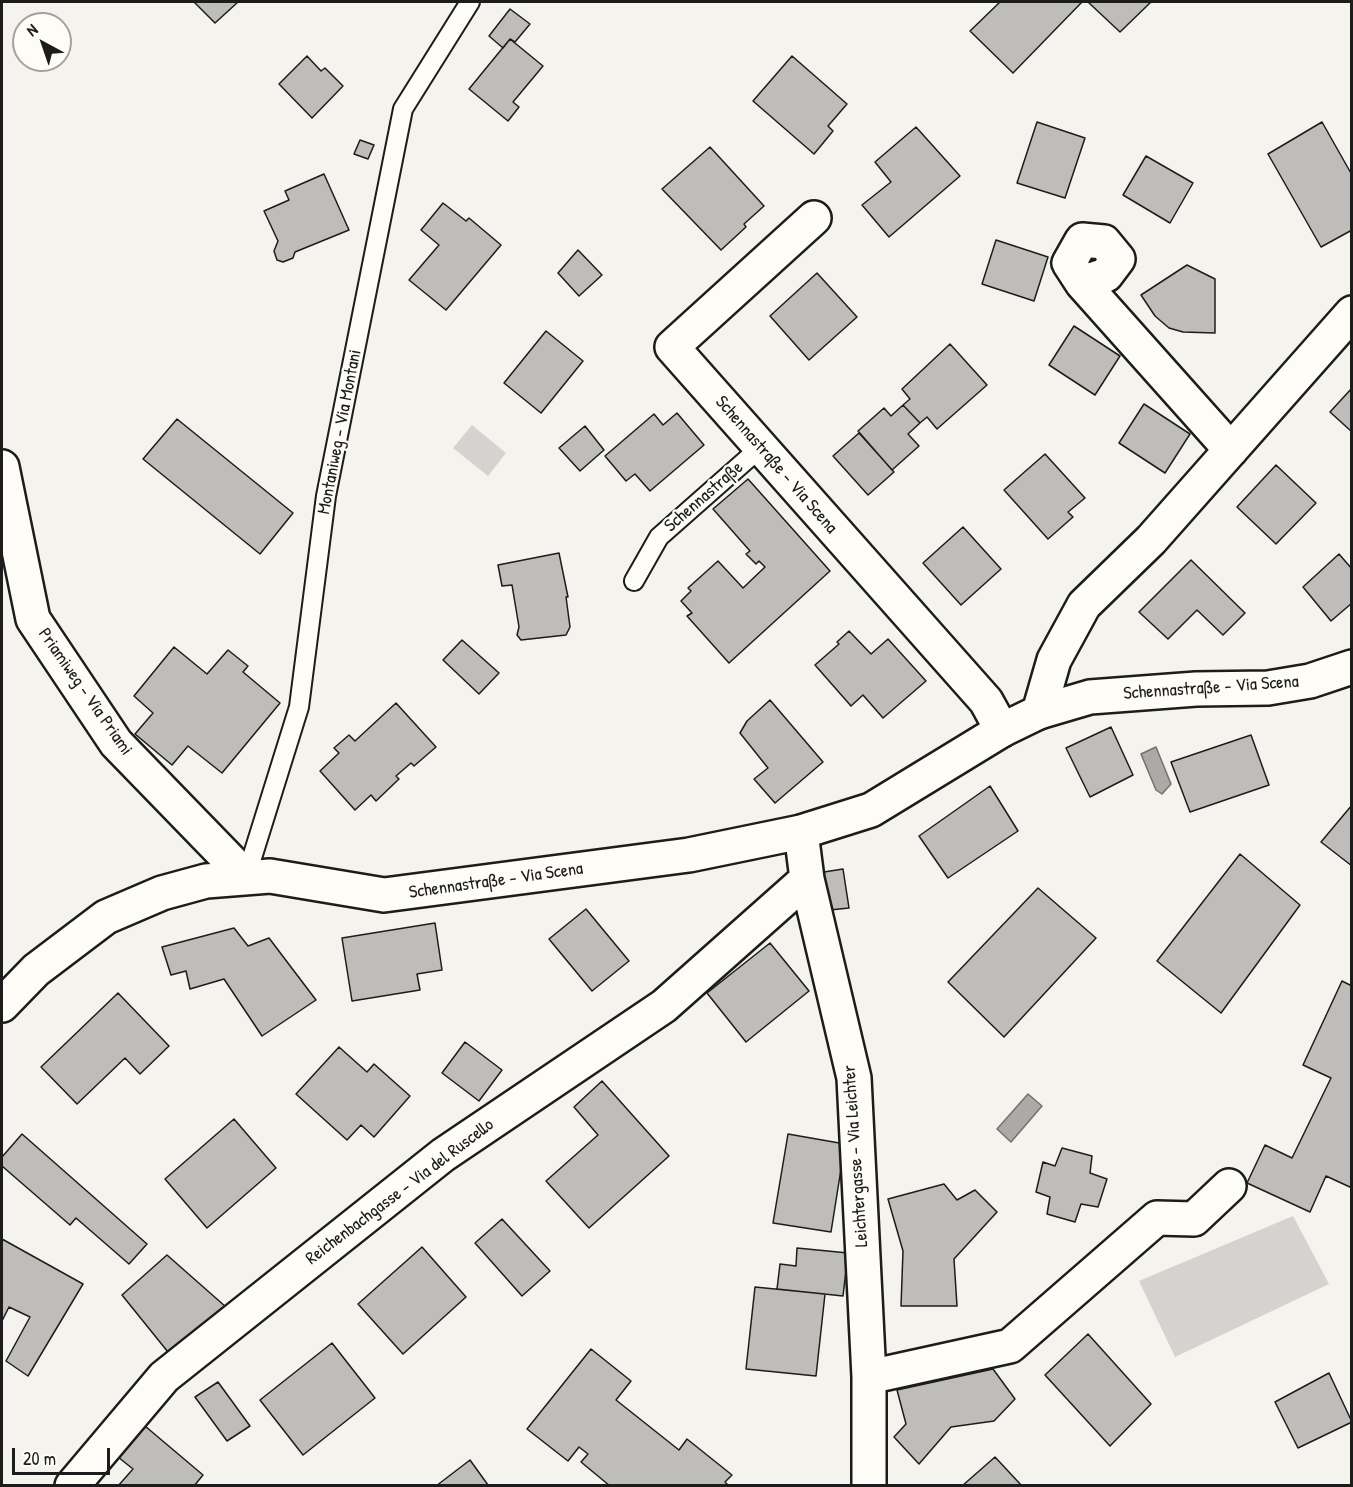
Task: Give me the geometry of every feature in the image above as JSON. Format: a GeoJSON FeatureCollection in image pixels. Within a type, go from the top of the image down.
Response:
{"type":"FeatureCollection","features":[{"type":"Feature","properties":{"kind":"street","name":"Schennastraße - Via Scena"},"geometry":{"type":"LineString","coordinates":[[814,218],[672,347],[986,701],[1002,730]]}},
{"type":"Feature","properties":{"kind":"street"},"geometry":{"type":"LineString","coordinates":[[1083,284],[1231,450]]}},
{"type":"Feature","properties":{"kind":"street"},"geometry":{"type":"LineString","coordinates":[[1039,712],[1054,660],[1084,605],[1151,540],[1352,313]]}},
{"type":"Feature","properties":{"kind":"street","name":"Priamiweg - Via Priami"},"geometry":{"type":"LineString","coordinates":[[2,467],[33,619],[116,743],[246,876]]}},
{"type":"Feature","properties":{"kind":"street","name":"Schennastraße - Via Scena"},"geometry":{"type":"LineString","coordinates":[[2,1005],[36,970],[106,917],[177,889],[206,881],[246,876],[270,876],[384,896],[689,855],[801,832],[871,810],[1002,730],[1039,712],[1090,697],[1196,689],[1269,688],[1310,681],[1352,667]]}},
{"type":"Feature","properties":{"kind":"street","name":"Leichtergasse - Via Leichter"},"geometry":{"type":"LineString","coordinates":[[801,832],[807,879],[854,1078],[869,1377],[869,1485]]}},
{"type":"Feature","properties":{"kind":"street","name":"Reichenbachgasse - Via del Ruscello"},"geometry":{"type":"LineString","coordinates":[[72,1485],[164,1377],[443,1155],[664,1006],[807,879]]}},
{"type":"Feature","properties":{"kind":"street"},"geometry":{"type":"LineString","coordinates":[[869,1377],[1010,1346],[1157,1218],[1194,1219],[1229,1186]]}},
{"type":"Feature","properties":{"kind":"lane","name":"Montaniweg - Via Montani"},"geometry":{"type":"LineString","coordinates":[[246,876],[298,706],[326,496],[403,109],[470,2]]}},
{"type":"Feature","properties":{"kind":"lane","name":"Schennastraße"},"geometry":{"type":"LineString","coordinates":[[634,581],[658,537],[761,447]]}},
{"type":"Feature","properties":{"kind":"shaded area"},"geometry":{"type":"Polygon","coordinates":[[[472,425],[506,453],[488,476],[453,448],[472,425]]]}},
{"type":"Feature","properties":{"kind":"shaded area"},"geometry":{"type":"Polygon","coordinates":[[[1156,747],[1171,784],[1162,794],[1156,790],[1141,754],[1156,747]]]}},
{"type":"Feature","properties":{"kind":"shaded area"},"geometry":{"type":"Polygon","coordinates":[[[1028,1094],[1042,1106],[1011,1142],[997,1129],[1028,1094]]]}},
{"type":"Feature","properties":{"kind":"shaded area"},"geometry":{"type":"Polygon","coordinates":[[[1293,1216],[1329,1284],[1175,1357],[1139,1281],[1293,1216]]]}},
{"type":"Feature","properties":{"kind":"building"},"geometry":{"type":"Polygon","coordinates":[[[194,2],[238,2],[215,23],[194,2]]]}},
{"type":"Feature","properties":{"kind":"building"},"geometry":{"type":"Polygon","coordinates":[[[1000,2],[1082,2],[1013,73],[970,31],[1000,2]]]}},
{"type":"Feature","properties":{"kind":"building"},"geometry":{"type":"Polygon","coordinates":[[[1088,2],[1151,2],[1120,32],[1088,2]]]}},
{"type":"Feature","properties":{"kind":"building"},"geometry":{"type":"Polygon","coordinates":[[[510,9],[530,24],[515,42],[510,39],[503,48],[489,36],[510,9]]]}},
{"type":"Feature","properties":{"kind":"building"},"geometry":{"type":"Polygon","coordinates":[[[510,39],[543,66],[513,102],[519,107],[508,121],[469,89],[510,39]]]}},
{"type":"Feature","properties":{"kind":"building"},"geometry":{"type":"Polygon","coordinates":[[[307,56],[321,71],[325,68],[343,86],[312,118],[279,84],[307,56]]]}},
{"type":"Feature","properties":{"kind":"building"},"geometry":{"type":"Polygon","coordinates":[[[792,56],[847,104],[828,126],[833,131],[814,154],[753,101],[792,56]]]}},
{"type":"Feature","properties":{"kind":"building"},"geometry":{"type":"Polygon","coordinates":[[[1037,122],[1085,138],[1065,198],[1017,183],[1037,122]]]}},
{"type":"Feature","properties":{"kind":"building"},"geometry":{"type":"Polygon","coordinates":[[[1322,122],[1352,175],[1352,230],[1321,247],[1268,154],[1322,122]]]}},
{"type":"Feature","properties":{"kind":"building"},"geometry":{"type":"Polygon","coordinates":[[[916,127],[960,176],[889,237],[862,205],[891,182],[875,162],[916,127]]]}},
{"type":"Feature","properties":{"kind":"building"},"geometry":{"type":"Polygon","coordinates":[[[360,140],[374,145],[368,159],[354,154],[360,140]]]}},
{"type":"Feature","properties":{"kind":"building"},"geometry":{"type":"Polygon","coordinates":[[[710,147],[764,206],[744,224],[746,227],[721,250],[662,189],[710,147]]]}},
{"type":"Feature","properties":{"kind":"building"},"geometry":{"type":"Polygon","coordinates":[[[1146,156],[1193,183],[1170,223],[1123,195],[1146,156]]]}},
{"type":"Feature","properties":{"kind":"building"},"geometry":{"type":"Polygon","coordinates":[[[324,174],[349,230],[295,252],[293,258],[283,262],[277,260],[274,251],[278,241],[264,211],[289,200],[285,191],[324,174]]]}},
{"type":"Feature","properties":{"kind":"building"},"geometry":{"type":"Polygon","coordinates":[[[443,203],[466,221],[469,218],[501,245],[446,310],[409,280],[439,245],[421,230],[443,203]]]}},
{"type":"Feature","properties":{"kind":"building"},"geometry":{"type":"Polygon","coordinates":[[[996,240],[1048,257],[1034,301],[982,284],[996,240]]]}},
{"type":"Feature","properties":{"kind":"building"},"geometry":{"type":"Polygon","coordinates":[[[578,250],[602,275],[579,296],[558,273],[578,250]]]}},
{"type":"Feature","properties":{"kind":"building"},"geometry":{"type":"Polygon","coordinates":[[[1187,265],[1215,279],[1215,333],[1183,332],[1169,328],[1155,316],[1141,295],[1187,265]]]}},
{"type":"Feature","properties":{"kind":"building"},"geometry":{"type":"Polygon","coordinates":[[[817,273],[857,317],[809,360],[770,316],[817,273]]]}},
{"type":"Feature","properties":{"kind":"building"},"geometry":{"type":"Polygon","coordinates":[[[1074,326],[1120,356],[1095,395],[1049,365],[1074,326]]]}},
{"type":"Feature","properties":{"kind":"building"},"geometry":{"type":"Polygon","coordinates":[[[546,331],[583,361],[541,413],[504,383],[546,331]]]}},
{"type":"Feature","properties":{"kind":"building"},"geometry":{"type":"Polygon","coordinates":[[[950,344],[987,385],[937,429],[927,417],[920,423],[903,405],[910,399],[902,389],[950,344]]]}},
{"type":"Feature","properties":{"kind":"building"},"geometry":{"type":"Polygon","coordinates":[[[1352,388],[1352,432],[1330,412],[1352,388]]]}},
{"type":"Feature","properties":{"kind":"building"},"geometry":{"type":"Polygon","coordinates":[[[1144,404],[1190,434],[1165,473],[1119,443],[1144,404]]]}},
{"type":"Feature","properties":{"kind":"building"},"geometry":{"type":"Polygon","coordinates":[[[903,405],[920,423],[908,434],[919,446],[892,470],[858,431],[884,408],[891,416],[903,405]]]}},
{"type":"Feature","properties":{"kind":"building"},"geometry":{"type":"Polygon","coordinates":[[[677,413],[704,445],[650,491],[635,474],[626,481],[605,456],[654,414],[663,425],[677,413]]]}},
{"type":"Feature","properties":{"kind":"building"},"geometry":{"type":"Polygon","coordinates":[[[177,419],[293,513],[260,554],[143,459],[177,419]]]}},
{"type":"Feature","properties":{"kind":"building"},"geometry":{"type":"Polygon","coordinates":[[[585,426],[604,450],[580,471],[559,448],[585,426]]]}},
{"type":"Feature","properties":{"kind":"building"},"geometry":{"type":"Polygon","coordinates":[[[859,433],[894,472],[868,495],[833,456],[859,433]]]}},
{"type":"Feature","properties":{"kind":"building"},"geometry":{"type":"Polygon","coordinates":[[[1045,454],[1085,498],[1068,512],[1073,517],[1048,539],[1004,490],[1045,454]]]}},
{"type":"Feature","properties":{"kind":"building"},"geometry":{"type":"Polygon","coordinates":[[[1276,465],[1316,503],[1276,544],[1237,507],[1276,465]]]}},
{"type":"Feature","properties":{"kind":"building"},"geometry":{"type":"Polygon","coordinates":[[[748,479],[830,571],[729,663],[687,616],[692,613],[681,601],[691,591],[688,588],[718,561],[743,588],[765,567],[759,561],[756,564],[746,554],[750,551],[713,509],[748,479]]]}},
{"type":"Feature","properties":{"kind":"building"},"geometry":{"type":"Polygon","coordinates":[[[963,527],[1001,569],[961,605],[923,563],[963,527]]]}},
{"type":"Feature","properties":{"kind":"building"},"geometry":{"type":"Polygon","coordinates":[[[559,553],[568,597],[566,597],[570,627],[566,635],[521,640],[517,635],[519,627],[512,585],[502,586],[498,565],[559,553]]]}},
{"type":"Feature","properties":{"kind":"building"},"geometry":{"type":"Polygon","coordinates":[[[1339,554],[1352,569],[1352,603],[1331,621],[1303,587],[1339,554]]]}},
{"type":"Feature","properties":{"kind":"building"},"geometry":{"type":"Polygon","coordinates":[[[1191,560],[1245,613],[1223,635],[1197,610],[1168,639],[1139,612],[1191,560]]]}},
{"type":"Feature","properties":{"kind":"building"},"geometry":{"type":"Polygon","coordinates":[[[849,631],[871,654],[888,639],[926,681],[883,718],[863,695],[851,706],[815,665],[839,644],[837,642],[849,631]]]}},
{"type":"Feature","properties":{"kind":"building"},"geometry":{"type":"Polygon","coordinates":[[[462,640],[499,673],[479,694],[443,660],[462,640]]]}},
{"type":"Feature","properties":{"kind":"building"},"geometry":{"type":"Polygon","coordinates":[[[174,647],[207,674],[228,650],[248,666],[243,672],[280,703],[222,773],[188,746],[172,765],[135,734],[153,713],[134,696],[174,647]]]}},
{"type":"Feature","properties":{"kind":"building"},"geometry":{"type":"Polygon","coordinates":[[[770,700],[823,762],[775,803],[754,779],[768,768],[740,733],[747,721],[770,700]]]}},
{"type":"Feature","properties":{"kind":"building"},"geometry":{"type":"Polygon","coordinates":[[[396,703],[436,747],[414,766],[411,763],[396,776],[399,779],[376,801],[371,795],[355,810],[320,771],[339,753],[334,748],[349,735],[355,741],[396,703]]]}},
{"type":"Feature","properties":{"kind":"building"},"geometry":{"type":"Polygon","coordinates":[[[1111,727],[1133,775],[1090,797],[1066,748],[1111,727]]]}},
{"type":"Feature","properties":{"kind":"building"},"geometry":{"type":"Polygon","coordinates":[[[1251,735],[1269,785],[1190,812],[1171,762],[1251,735]]]}},
{"type":"Feature","properties":{"kind":"building"},"geometry":{"type":"Polygon","coordinates":[[[990,786],[1018,831],[948,878],[919,836],[990,786]]]}},
{"type":"Feature","properties":{"kind":"building"},"geometry":{"type":"Polygon","coordinates":[[[1352,805],[1352,866],[1321,842],[1352,805]]]}},
{"type":"Feature","properties":{"kind":"building"},"geometry":{"type":"Polygon","coordinates":[[[1240,854],[1300,905],[1221,1013],[1157,961],[1240,854]]]}},
{"type":"Feature","properties":{"kind":"building"},"geometry":{"type":"Polygon","coordinates":[[[843,869],[849,908],[830,910],[824,872],[843,869]]]}},
{"type":"Feature","properties":{"kind":"building"},"geometry":{"type":"Polygon","coordinates":[[[1038,888],[1096,938],[1004,1037],[948,982],[1038,888]]]}},
{"type":"Feature","properties":{"kind":"building"},"geometry":{"type":"Polygon","coordinates":[[[586,909],[629,961],[592,991],[549,939],[586,909]]]}},
{"type":"Feature","properties":{"kind":"building"},"geometry":{"type":"Polygon","coordinates":[[[435,923],[442,970],[417,974],[420,990],[352,1001],[342,938],[435,923]]]}},
{"type":"Feature","properties":{"kind":"building"},"geometry":{"type":"Polygon","coordinates":[[[234,928],[248,946],[269,938],[316,1000],[262,1036],[224,979],[190,989],[186,971],[171,975],[162,947],[234,928]]]}},
{"type":"Feature","properties":{"kind":"building"},"geometry":{"type":"Polygon","coordinates":[[[770,943],[809,991],[746,1042],[707,993],[770,943]]]}},
{"type":"Feature","properties":{"kind":"building"},"geometry":{"type":"Polygon","coordinates":[[[1342,981],[1352,986],[1352,1188],[1326,1176],[1310,1212],[1247,1183],[1265,1145],[1292,1158],[1331,1078],[1303,1065],[1342,981]]]}},
{"type":"Feature","properties":{"kind":"building"},"geometry":{"type":"Polygon","coordinates":[[[118,993],[169,1046],[140,1074],[125,1058],[77,1104],[41,1067],[118,993]]]}},
{"type":"Feature","properties":{"kind":"building"},"geometry":{"type":"Polygon","coordinates":[[[465,1042],[502,1070],[479,1101],[442,1073],[465,1042]]]}},
{"type":"Feature","properties":{"kind":"building"},"geometry":{"type":"Polygon","coordinates":[[[339,1047],[367,1072],[374,1064],[410,1096],[374,1137],[361,1125],[347,1140],[296,1094],[339,1047]]]}},
{"type":"Feature","properties":{"kind":"building"},"geometry":{"type":"Polygon","coordinates":[[[602,1081],[669,1156],[589,1228],[546,1181],[598,1135],[574,1107],[602,1081]]]}},
{"type":"Feature","properties":{"kind":"building"},"geometry":{"type":"Polygon","coordinates":[[[234,1119],[276,1168],[207,1228],[165,1179],[234,1119]]]}},
{"type":"Feature","properties":{"kind":"building"},"geometry":{"type":"Polygon","coordinates":[[[22,1134],[147,1244],[129,1264],[76,1218],[70,1225],[2,1166],[2,1157],[22,1134]]]}},
{"type":"Feature","properties":{"kind":"building"},"geometry":{"type":"Polygon","coordinates":[[[788,1134],[845,1144],[831,1232],[773,1223],[788,1134]]]}},
{"type":"Feature","properties":{"kind":"building"},"geometry":{"type":"Polygon","coordinates":[[[1062,1148],[1092,1156],[1090,1173],[1107,1179],[1098,1207],[1081,1204],[1075,1222],[1047,1214],[1050,1197],[1036,1192],[1043,1162],[1055,1166],[1062,1148]]]}},
{"type":"Feature","properties":{"kind":"building"},"geometry":{"type":"Polygon","coordinates":[[[944,1184],[957,1200],[975,1190],[997,1212],[954,1259],[957,1306],[901,1306],[903,1251],[888,1199],[944,1184]]]}},
{"type":"Feature","properties":{"kind":"building"},"geometry":{"type":"Polygon","coordinates":[[[502,1219],[550,1271],[522,1296],[475,1243],[502,1219]]]}},
{"type":"Feature","properties":{"kind":"building"},"geometry":{"type":"Polygon","coordinates":[[[2,1239],[83,1284],[28,1376],[6,1361],[30,1317],[9,1307],[2,1321],[2,1239]]]}},
{"type":"Feature","properties":{"kind":"building"},"geometry":{"type":"Polygon","coordinates":[[[422,1247],[466,1297],[403,1354],[358,1304],[422,1247]]]}},
{"type":"Feature","properties":{"kind":"building"},"geometry":{"type":"Polygon","coordinates":[[[797,1248],[848,1253],[843,1296],[777,1289],[780,1264],[796,1266],[797,1248]]]}},
{"type":"Feature","properties":{"kind":"building"},"geometry":{"type":"Polygon","coordinates":[[[167,1255],[226,1307],[172,1357],[122,1295],[167,1255]]]}},
{"type":"Feature","properties":{"kind":"building"},"geometry":{"type":"Polygon","coordinates":[[[755,1287],[825,1294],[816,1376],[746,1369],[755,1287]]]}},
{"type":"Feature","properties":{"kind":"building"},"geometry":{"type":"Polygon","coordinates":[[[1088,1334],[1151,1404],[1110,1446],[1045,1375],[1088,1334]]]}},
{"type":"Feature","properties":{"kind":"building"},"geometry":{"type":"Polygon","coordinates":[[[332,1343],[375,1398],[303,1455],[260,1400],[332,1343]]]}},
{"type":"Feature","properties":{"kind":"building"},"geometry":{"type":"Polygon","coordinates":[[[591,1349],[631,1381],[616,1400],[679,1450],[687,1439],[732,1475],[725,1482],[729,1486],[610,1486],[581,1462],[588,1454],[579,1447],[568,1461],[527,1429],[591,1349]]]}},
{"type":"Feature","properties":{"kind":"building"},"geometry":{"type":"Polygon","coordinates":[[[993,1369],[1015,1399],[994,1421],[951,1427],[919,1464],[894,1437],[906,1424],[897,1390],[993,1369]]]}},
{"type":"Feature","properties":{"kind":"building"},"geometry":{"type":"Polygon","coordinates":[[[1329,1373],[1352,1422],[1298,1448],[1275,1402],[1329,1373]]]}},
{"type":"Feature","properties":{"kind":"building"},"geometry":{"type":"Polygon","coordinates":[[[218,1382],[250,1426],[227,1441],[195,1397],[218,1382]]]}},
{"type":"Feature","properties":{"kind":"building"},"geometry":{"type":"Polygon","coordinates":[[[145,1426],[203,1475],[194,1486],[118,1486],[133,1469],[118,1457],[145,1426]]]}},
{"type":"Feature","properties":{"kind":"building"},"geometry":{"type":"Polygon","coordinates":[[[995,1457],[1022,1486],[962,1486],[995,1457]]]}},
{"type":"Feature","properties":{"kind":"building"},"geometry":{"type":"Polygon","coordinates":[[[470,1460],[488,1485],[436,1486],[470,1460]]]}}]}
